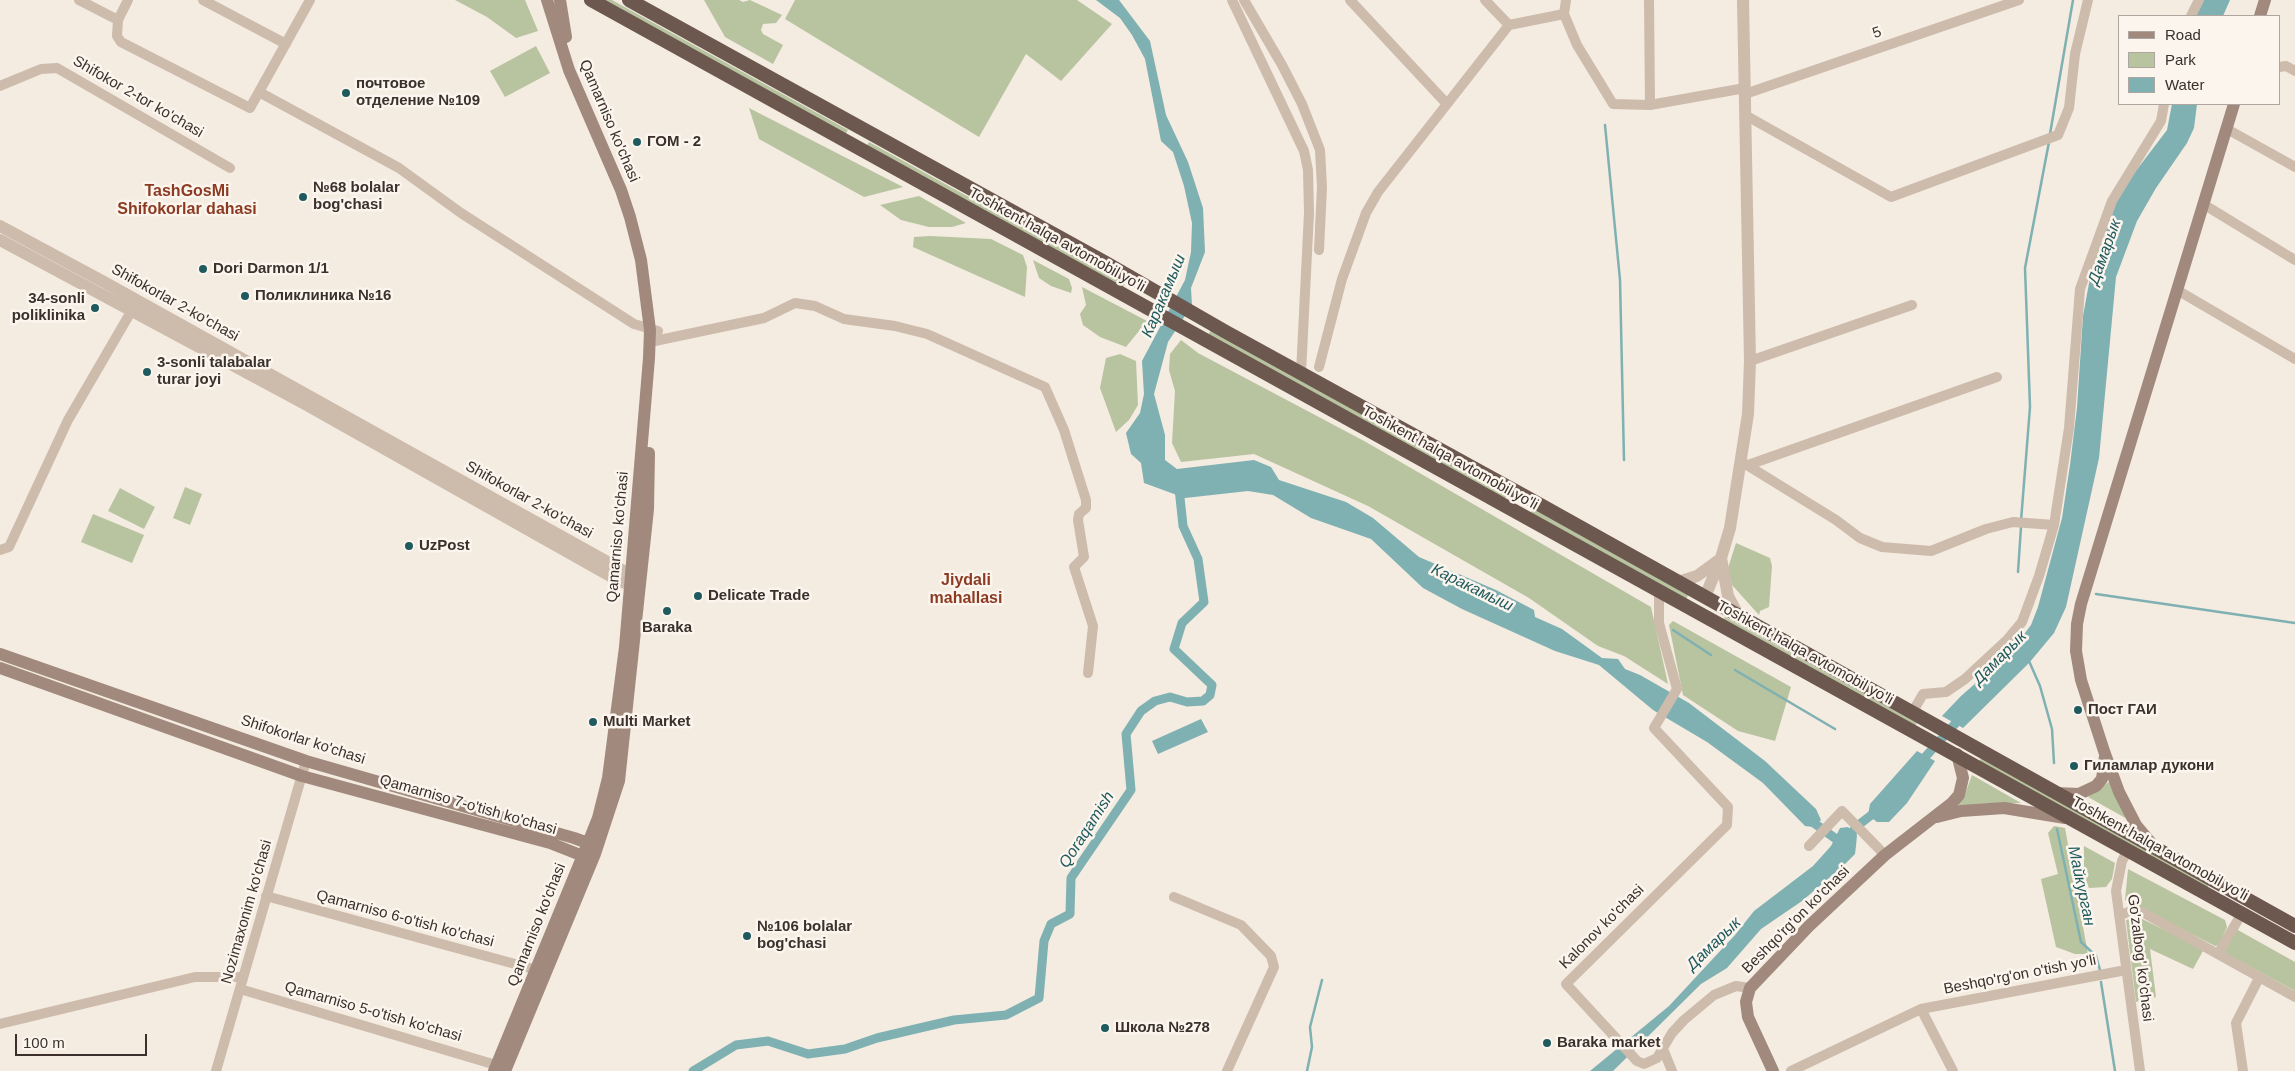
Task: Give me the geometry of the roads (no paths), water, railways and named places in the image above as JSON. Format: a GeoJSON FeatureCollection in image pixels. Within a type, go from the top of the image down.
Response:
{"type":"FeatureCollection","features":[{"type":"Feature","properties":{"kind":"highway","name":"Toshkent halqa avtomobil yo'li"},"geometry":{"type":"LineString","coordinates":[[591,0],[1516,514],[1957,754],[2295,943]]}},
{"type":"Feature","properties":{"kind":"highway","name":"Toshkent halqa avtomobil yo'li"},"geometry":{"type":"LineString","coordinates":[[629,0],[861,127],[2295,926]]}},
{"type":"Feature","properties":{"kind":"highway"},"geometry":{"type":"LineString","coordinates":[[851,145],[861,127]]}},
{"type":"Feature","properties":{"kind":"highway"},"geometry":{"type":"LineString","coordinates":[[1516,514],[1526,497]]}},
{"type":"Feature","properties":{"kind":"highway"},"geometry":{"type":"LineString","coordinates":[[1698,613],[1706,597]]}},
{"type":"Feature","properties":{"kind":"highway"},"geometry":{"type":"LineString","coordinates":[[2216,899],[2223,886]]}},
{"type":"Feature","properties":{"kind":"main road","name":"Qamarniso ko'chasi"},"geometry":{"type":"LineString","coordinates":[[547,0],[569,70],[621,190],[645,259]]}},
{"type":"Feature","properties":{"kind":"main road","name":"Qamarniso ko'chasi"},"geometry":{"type":"LineString","coordinates":[[499,1069],[620,772],[634,579],[648,509],[654,336],[645,259],[629,188],[568,52],[560,0]]}},
{"type":"Feature","properties":{"kind":"main road"},"geometry":{"type":"LineString","coordinates":[[2260,15],[2265,0]]}},
{"type":"Feature","properties":{"kind":"main road"},"geometry":{"type":"LineString","coordinates":[[2155,848],[2136,825],[2119,792],[2104,751],[2081,680],[2076,651],[2077,624],[2081,604],[2234,105]]}},
{"type":"Feature","properties":{"kind":"main road","name":"Shifokorlar ko'chasi"},"geometry":{"type":"LineString","coordinates":[[0,654],[306,761],[589,851]]}},
{"type":"Feature","properties":{"kind":"main road"},"geometry":{"type":"LineString","coordinates":[[0,668],[302,776]]}},
{"type":"Feature","properties":{"kind":"main road"},"geometry":{"type":"LineString","coordinates":[[2055,793],[2079,794],[2096,786],[2102,778],[2104,770],[2104,751]]}},
{"type":"Feature","properties":{"kind":"main road","name":"Beshqo'rg'on ko'chasi"},"geometry":{"type":"LineString","coordinates":[[1773,1071],[1748,1017],[1746,1002],[1750,988],[1808,926],[1885,855],[1952,803],[1962,786],[1962,770],[1957,754]]}},
{"type":"Feature","properties":{"kind":"main road","name":"Qamarniso 7-o'tish ko'chasi"},"geometry":{"type":"LineString","coordinates":[[302,776],[550,843],[589,851]]}},
{"type":"Feature","properties":{"kind":"main road","name":"Beshqo'rg'on ko'chasi"},"geometry":{"type":"LineString","coordinates":[[1932,818],[1961,812],[2004,808],[2074,819]]}},
{"type":"Feature","properties":{"kind":"main road","name":"Qamarniso ko'chasi"},"geometry":{"type":"LineString","coordinates":[[499,1069],[536,970],[589,851]]}},
{"type":"Feature","properties":{"kind":"street"},"geometry":{"type":"LineString","coordinates":[[79,0],[118,20]]}},
{"type":"Feature","properties":{"kind":"street"},"geometry":{"type":"LineString","coordinates":[[128,0],[118,20],[117,31],[120,42],[250,108],[310,0]]}},
{"type":"Feature","properties":{"kind":"street"},"geometry":{"type":"LineString","coordinates":[[203,0],[286,44]]}},
{"type":"Feature","properties":{"kind":"street"},"geometry":{"type":"LineString","coordinates":[[1232,0],[1304,151],[1308,170],[1309,213],[1301,373]]}},
{"type":"Feature","properties":{"kind":"street"},"geometry":{"type":"LineString","coordinates":[[1244,0],[1282,65],[1302,104],[1320,150],[1322,188],[1319,250]]}},
{"type":"Feature","properties":{"kind":"street"},"geometry":{"type":"LineString","coordinates":[[1350,0],[1446,103]]}},
{"type":"Feature","properties":{"kind":"street"},"geometry":{"type":"LineString","coordinates":[[1485,0],[1509,25]]}},
{"type":"Feature","properties":{"kind":"street"},"geometry":{"type":"LineString","coordinates":[[1319,368],[1342,279],[1366,213],[1378,192],[1509,25],[1564,14],[1566,0]]}},
{"type":"Feature","properties":{"kind":"street"},"geometry":{"type":"LineString","coordinates":[[1649,0],[1650,105]]}},
{"type":"Feature","properties":{"kind":"street"},"geometry":{"type":"LineString","coordinates":[[1706,597],[1730,528],[1745,463],[1750,361],[1743,0]]}},
{"type":"Feature","properties":{"kind":"street","name":"5"},"geometry":{"type":"LineString","coordinates":[[1564,14],[1577,46],[1613,104],[1650,105],[1745,91],[2018,0]]}},
{"type":"Feature","properties":{"kind":"street"},"geometry":{"type":"LineString","coordinates":[[1745,115],[1891,197],[2058,134],[2069,108],[2074,54],[2088,0]]}},
{"type":"Feature","properties":{"kind":"street"},"geometry":{"type":"LineString","coordinates":[[2192,15],[2199,0]]}},
{"type":"Feature","properties":{"kind":"street"},"geometry":{"type":"LineString","coordinates":[[2280,67],[2286,66],[2295,71]]}},
{"type":"Feature","properties":{"kind":"street","name":"Shifokor 2-tor ko'chasi"},"geometry":{"type":"LineString","coordinates":[[0,86],[41,69],[57,68],[230,168]]}},
{"type":"Feature","properties":{"kind":"street"},"geometry":{"type":"LineString","coordinates":[[259,92],[399,168],[467,217],[654,336],[764,318],[795,303],[815,306],[844,318],[894,326],[927,334],[1045,387],[1064,430],[1086,500],[1086,508],[1079,514],[1078,520],[1084,557],[1074,567],[1092,626],[1088,673]]}},
{"type":"Feature","properties":{"kind":"street"},"geometry":{"type":"LineString","coordinates":[[1917,716],[1923,694],[1946,692],[1965,678],[2022,622],[2039,576],[2054,525],[2069,428],[2080,289],[2112,201],[2161,121],[2164,105]]}},
{"type":"Feature","properties":{"kind":"street"},"geometry":{"type":"LineString","coordinates":[[2227,129],[2295,167]]}},
{"type":"Feature","properties":{"kind":"street"},"geometry":{"type":"LineString","coordinates":[[2203,204],[2295,260]]}},
{"type":"Feature","properties":{"kind":"street","name":"Shifokorlar 2-ko'chasi"},"geometry":{"type":"LineString","coordinates":[[0,226],[104,282],[634,579]]}},
{"type":"Feature","properties":{"kind":"street","name":"Shifokorlar 2-ko'chasi"},"geometry":{"type":"LineString","coordinates":[[0,240],[305,404],[606,574],[621,582],[634,579]]}},
{"type":"Feature","properties":{"kind":"street"},"geometry":{"type":"LineString","coordinates":[[2177,290],[2295,360]]}},
{"type":"Feature","properties":{"kind":"street"},"geometry":{"type":"LineString","coordinates":[[1750,361],[1912,305]]}},
{"type":"Feature","properties":{"kind":"street"},"geometry":{"type":"LineString","coordinates":[[0,550],[9,547],[68,420],[132,310]]}},
{"type":"Feature","properties":{"kind":"street"},"geometry":{"type":"LineString","coordinates":[[1745,463],[1997,376]]}},
{"type":"Feature","properties":{"kind":"street"},"geometry":{"type":"LineString","coordinates":[[1745,463],[1836,520],[1860,538],[1882,547],[1931,551],[1986,529],[2013,522],[2054,525]]}},
{"type":"Feature","properties":{"kind":"street"},"geometry":{"type":"LineString","coordinates":[[1678,582],[1697,576],[1721,558]]}},
{"type":"Feature","properties":{"kind":"street"},"geometry":{"type":"LineString","coordinates":[[1721,558],[1727,593],[1738,615]]}},
{"type":"Feature","properties":{"kind":"street","name":"Kalonov ko'chasi"},"geometry":{"type":"LineString","coordinates":[[1659,592],[1659,623],[1677,689],[1655,726],[1728,807],[1727,825],[1566,984],[1637,1061],[1644,1064],[1652,1062],[1684,1020],[1714,995],[1736,986],[1750,988]]}},
{"type":"Feature","properties":{"kind":"street","name":"Nozimaxonim ko'chasi"},"geometry":{"type":"LineString","coordinates":[[216,1071],[306,761]]}},
{"type":"Feature","properties":{"kind":"street"},"geometry":{"type":"LineString","coordinates":[[1809,846],[1842,811],[1885,855]]}},
{"type":"Feature","properties":{"kind":"street","name":"Go'zalbog' ko'chasi"},"geometry":{"type":"LineString","coordinates":[[2128,850],[2122,862],[2116,891],[2140,1071]]}},
{"type":"Feature","properties":{"kind":"street","name":"Qamarniso 6-o'tish ko'chasi"},"geometry":{"type":"LineString","coordinates":[[266,896],[536,970]]}},
{"type":"Feature","properties":{"kind":"street"},"geometry":{"type":"LineString","coordinates":[[1174,897],[1241,925],[1271,956],[1274,967],[1227,1071]]}},
{"type":"Feature","properties":{"kind":"street"},"geometry":{"type":"LineString","coordinates":[[2119,915],[2129,912],[2142,912],[2295,997]]}},
{"type":"Feature","properties":{"kind":"street"},"geometry":{"type":"LineString","coordinates":[[2218,954],[2242,913]]}},
{"type":"Feature","properties":{"kind":"street","name":"Beshqo'rg'on o'tish yo'li"},"geometry":{"type":"LineString","coordinates":[[1791,1071],[1921,1009],[2126,970]]}},
{"type":"Feature","properties":{"kind":"street"},"geometry":{"type":"LineString","coordinates":[[0,1024],[195,977],[243,978]]}},
{"type":"Feature","properties":{"kind":"street"},"geometry":{"type":"LineString","coordinates":[[2243,1071],[2236,1023],[2259,978]]}},
{"type":"Feature","properties":{"kind":"street","name":"Qamarniso 5-o'tish ko'chasi"},"geometry":{"type":"LineString","coordinates":[[240,989],[499,1069]]}},
{"type":"Feature","properties":{"kind":"street"},"geometry":{"type":"LineString","coordinates":[[1921,1009],[1953,1071]]}},
{"type":"Feature","properties":{"kind":"street"},"geometry":{"type":"LineString","coordinates":[[1663,1049],[1672,1071]]}},
{"type":"Feature","properties":{"kind":"water"},"geometry":{"type":"Polygon","coordinates":[[[1096,0],[1119,0],[1150,41],[1166,115],[1188,162],[1203,208],[1205,252],[1191,288],[1192,305],[1168,342],[1154,394],[1165,435],[1165,460],[1177,469],[1254,460],[1271,467],[1279,480],[1346,502],[1373,518],[1419,557],[1496,590],[1534,610],[1535,617],[1562,629],[1602,658],[1618,659],[1625,669],[1640,675],[1689,703],[1765,761],[1816,809],[1821,820],[1813,827],[1805,826],[1763,783],[1707,742],[1653,710],[1599,665],[1555,651],[1462,609],[1423,588],[1371,539],[1311,518],[1273,495],[1248,491],[1185,498],[1144,483],[1141,463],[1131,454],[1126,433],[1140,413],[1144,394],[1142,361],[1185,280],[1191,252],[1192,223],[1184,186],[1173,152],[1161,141],[1145,59],[1120,18],[1096,0]]]}},
{"type":"Feature","properties":{"kind":"water"},"geometry":{"type":"Polygon","coordinates":[[[2202,0],[2230,0],[2223,15],[2195,15],[2202,0]]]}},
{"type":"Feature","properties":{"kind":"water"},"geometry":{"type":"Polygon","coordinates":[[[2172,105],[2197,105],[2194,128],[2187,143],[2156,188],[2137,221],[2116,277],[2099,458],[2066,607],[2054,633],[2029,663],[1963,728],[1942,716],[1961,696],[2009,654],[2031,625],[2038,607],[2062,518],[2077,408],[2083,316],[2092,267],[2116,203],[2132,176],[2167,130],[2172,105]]]}},
{"type":"Feature","properties":{"kind":"water"},"geometry":{"type":"Polygon","coordinates":[[[1201,719],[1208,732],[1158,754],[1152,741],[1201,719]]]}},
{"type":"Feature","properties":{"kind":"water"},"geometry":{"type":"Polygon","coordinates":[[[1917,751],[1935,761],[1907,803],[1889,822],[1877,822],[1868,815],[1870,804],[1917,751]]]}},
{"type":"Feature","properties":{"kind":"water"},"geometry":{"type":"Polygon","coordinates":[[[1848,827],[1857,835],[1855,854],[1843,866],[1802,901],[1761,929],[1727,968],[1701,984],[1613,1071],[1590,1071],[1669,1006],[1735,935],[1754,911],[1813,866],[1831,846],[1840,828],[1848,827]]]}},
{"type":"Feature","properties":{"kind":"waterway"},"geometry":{"type":"LineString","coordinates":[[2050,134],[2073,0]]}},
{"type":"Feature","properties":{"kind":"waterway"},"geometry":{"type":"LineString","coordinates":[[1605,125],[1620,280],[1624,460]]}},
{"type":"Feature","properties":{"kind":"waterway"},"geometry":{"type":"LineString","coordinates":[[2021,521],[2030,407],[2025,268],[2049,142]]}},
{"type":"Feature","properties":{"kind":"waterway","name":"Qoraqamish"},"geometry":{"type":"LineString","coordinates":[[693,1071],[736,1045],[768,1041],[808,1054],[845,1049],[877,1038],[954,1020],[1006,1015],[1039,998],[1044,941],[1051,924],[1070,914],[1071,878],[1131,790],[1126,734],[1141,711],[1155,701],[1170,697],[1187,702],[1203,701],[1210,695],[1212,685],[1174,649],[1182,623],[1204,602],[1198,559],[1183,526],[1179,488]]}},
{"type":"Feature","properties":{"kind":"waterway"},"geometry":{"type":"LineString","coordinates":[[2018,572],[2021,527]]}},
{"type":"Feature","properties":{"kind":"waterway"},"geometry":{"type":"LineString","coordinates":[[2096,594],[2295,623]]}},
{"type":"Feature","properties":{"kind":"waterway"},"geometry":{"type":"LineString","coordinates":[[1673,630],[1711,655]]}},
{"type":"Feature","properties":{"kind":"waterway","name":"Майкурган"},"geometry":{"type":"LineString","coordinates":[[2029,661],[2040,686],[2052,729],[2054,763]]}},
{"type":"Feature","properties":{"kind":"waterway"},"geometry":{"type":"LineString","coordinates":[[1735,670],[1835,729]]}},
{"type":"Feature","properties":{"kind":"waterway","name":"Дамарык"},"geometry":{"type":"LineString","coordinates":[[1918,765],[1963,715]]}},
{"type":"Feature","properties":{"kind":"waterway","name":"Дамарык"},"geometry":{"type":"LineString","coordinates":[[1846,841],[1857,826],[1878,810]]}},
{"type":"Feature","properties":{"kind":"waterway","name":"Каракамыш"},"geometry":{"type":"LineString","coordinates":[[1807,818],[1843,844]]}},
{"type":"Feature","properties":{"kind":"waterway","name":"Майкурган"},"geometry":{"type":"LineString","coordinates":[[2057,829],[2081,942],[2096,956],[2100,970]]}},
{"type":"Feature","properties":{"kind":"waterway"},"geometry":{"type":"LineString","coordinates":[[1307,1071],[1312,1047],[1310,1027],[1322,980]]}},
{"type":"Feature","properties":{"kind":"waterway","name":"Майкурган"},"geometry":{"type":"LineString","coordinates":[[2101,982],[2115,1071]]}},
{"type":"Feature","properties":{"kind":"place","name":"почтовое отделение №109"},"geometry":{"type":"Point","coordinates":[346,93]}},
{"type":"Feature","properties":{"kind":"place","name":"ГОМ - 2"},"geometry":{"type":"Point","coordinates":[637,142]}},
{"type":"Feature","properties":{"kind":"place","name":"№68 bolalar bog'chasi"},"geometry":{"type":"Point","coordinates":[303,197]}},
{"type":"Feature","properties":{"kind":"place","name":"Dori Darmon 1/1"},"geometry":{"type":"Point","coordinates":[203,269]}},
{"type":"Feature","properties":{"kind":"place","name":"Поликлиника №16"},"geometry":{"type":"Point","coordinates":[245,296]}},
{"type":"Feature","properties":{"kind":"place","name":"34-sonli poliklinika"},"geometry":{"type":"Point","coordinates":[95,308]}},
{"type":"Feature","properties":{"kind":"place","name":"3-sonli talabalar turar joyi"},"geometry":{"type":"Point","coordinates":[147,372]}},
{"type":"Feature","properties":{"kind":"place","name":"UzPost"},"geometry":{"type":"Point","coordinates":[409,546]}},
{"type":"Feature","properties":{"kind":"place","name":"Delicate Trade"},"geometry":{"type":"Point","coordinates":[698,596]}},
{"type":"Feature","properties":{"kind":"place","name":"Baraka"},"geometry":{"type":"Point","coordinates":[667,611]}},
{"type":"Feature","properties":{"kind":"place","name":"Пост ГАИ"},"geometry":{"type":"Point","coordinates":[2078,710]}},
{"type":"Feature","properties":{"kind":"place","name":"Multi Market"},"geometry":{"type":"Point","coordinates":[593,722]}},
{"type":"Feature","properties":{"kind":"place","name":"Гиламлар дукони"},"geometry":{"type":"Point","coordinates":[2074,766]}},
{"type":"Feature","properties":{"kind":"place","name":"№106 bolalar bog'chasi"},"geometry":{"type":"Point","coordinates":[747,936]}},
{"type":"Feature","properties":{"kind":"place","name":"Школа №278"},"geometry":{"type":"Point","coordinates":[1105,1028]}},
{"type":"Feature","properties":{"kind":"place","name":"Baraka market"},"geometry":{"type":"Point","coordinates":[1547,1043]}},
{"type":"Feature","properties":{"kind":"district","name":"TashGosMi Shifokorlar dahasi"},"geometry":{"type":"Point","coordinates":[187,201]}},
{"type":"Feature","properties":{"kind":"district","name":"Jiydali mahallasi"},"geometry":{"type":"Point","coordinates":[966,590]}}]}
